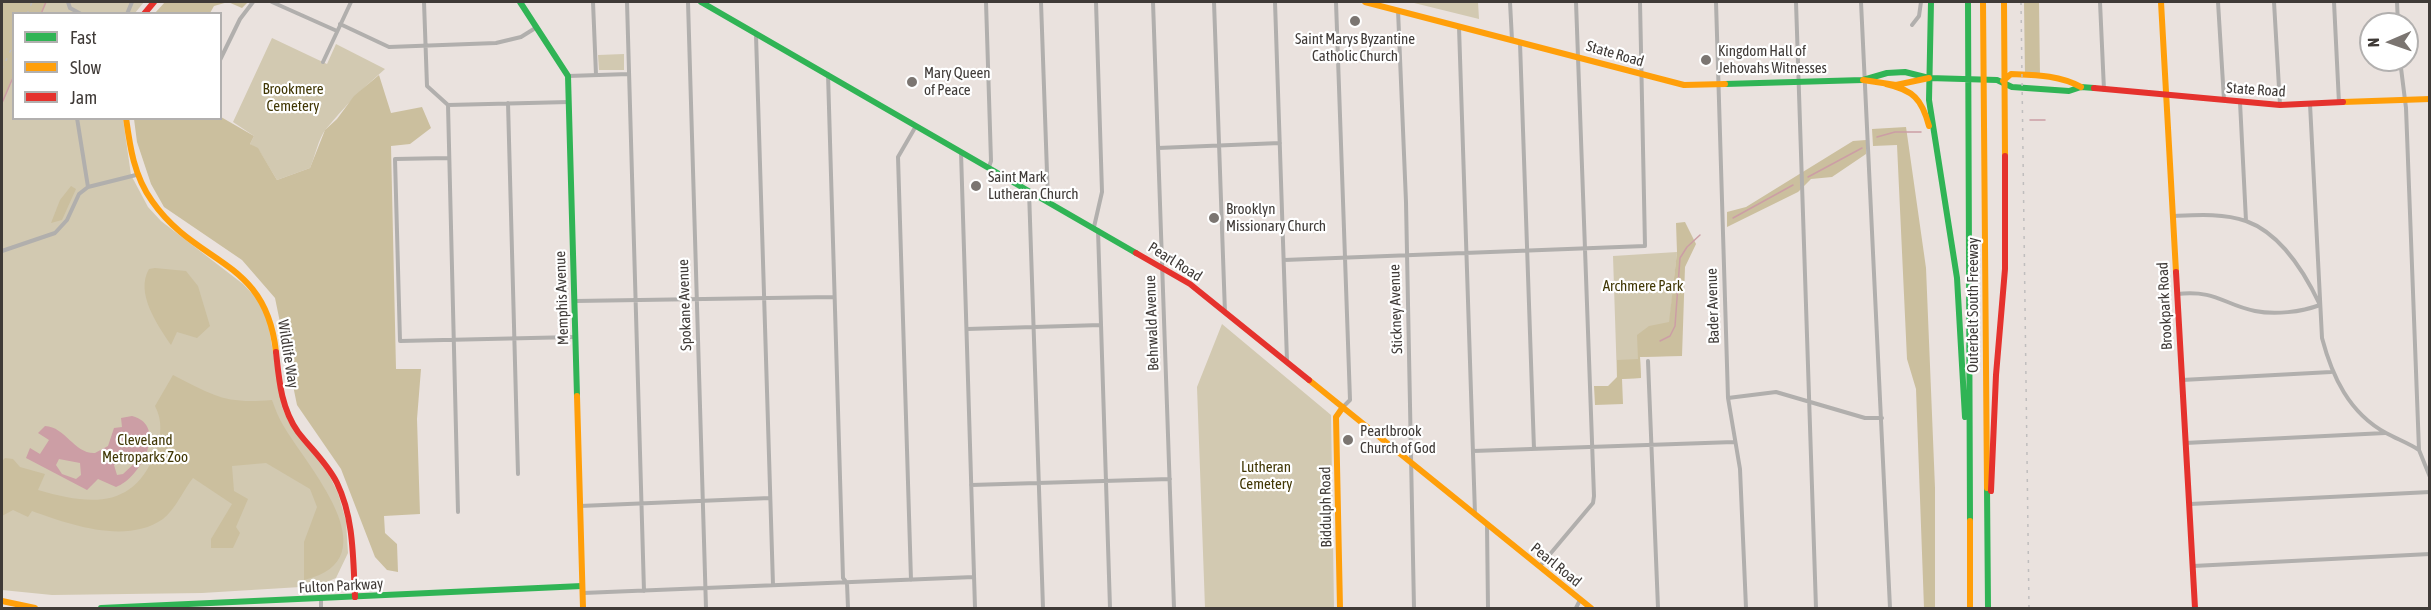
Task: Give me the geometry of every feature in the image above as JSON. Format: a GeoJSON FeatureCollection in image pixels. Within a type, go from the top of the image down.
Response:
{"type":"FeatureCollection","features":[{"type":"Feature","properties":{"kind":"main road"},"geometry":{"type":"LineString","coordinates":[[520,2],[568,76]]}},
{"type":"Feature","properties":{"kind":"main road","name":"Pearl Road"},"geometry":{"type":"LineString","coordinates":[[701,2],[756,31],[1190,284],[1591,609]]}},
{"type":"Feature","properties":{"kind":"main road","name":"State Road"},"geometry":{"type":"LineString","coordinates":[[1365,2],[1684,85],[1863,80],[1872,75],[1920,73],[1929,78],[2000,81],[2012,87],[2069,91],[2081,87],[2280,105],[2430,99]]}},
{"type":"Feature","properties":{"kind":"main road"},"geometry":{"type":"LineString","coordinates":[[1931,2],[1929,78],[1938,163],[1959,302],[1964,406],[1969,448]]}},
{"type":"Feature","properties":{"kind":"main road","name":"Outerbelt South Freeway"},"geometry":{"type":"LineString","coordinates":[[1968,2],[1970,609]]}},
{"type":"Feature","properties":{"kind":"main road","name":"Outerbelt South Freeway"},"geometry":{"type":"LineString","coordinates":[[1983,2],[1988,609]]}},
{"type":"Feature","properties":{"kind":"main road"},"geometry":{"type":"LineString","coordinates":[[1987,531],[2005,269],[2000,81],[2004,2]]}},
{"type":"Feature","properties":{"kind":"main road","name":"Brookpark Road"},"geometry":{"type":"LineString","coordinates":[[2161,2],[2195,609]]}},
{"type":"Feature","properties":{"kind":"main road","name":"State Road"},"geometry":{"type":"LineString","coordinates":[[2000,81],[2011,74],[2029,75],[2069,79],[2081,87]]}},
{"type":"Feature","properties":{"kind":"main road","name":"Memphis Avenue"},"geometry":{"type":"LineString","coordinates":[[568,76],[583,609]]}},
{"type":"Feature","properties":{"kind":"main road","name":"State Road"},"geometry":{"type":"LineString","coordinates":[[1863,80],[1872,85],[1920,83],[1929,78]]}},
{"type":"Feature","properties":{"kind":"main road"},"geometry":{"type":"LineString","coordinates":[[1886,84],[1909,89],[1922,101],[1938,163]]}},
{"type":"Feature","properties":{"kind":"main road","name":"Wildlife Way"},"geometry":{"type":"LineString","coordinates":[[126,120],[136,175],[149,200],[168,222],[252,286],[268,310],[287,414],[296,429],[329,469],[349,515],[355,597]]}},
{"type":"Feature","properties":{"kind":"main road","name":"Biddulph Road"},"geometry":{"type":"LineString","coordinates":[[1340,609],[1336,417],[1344,407]]}},
{"type":"Feature","properties":{"kind":"main road","name":"Fulton Parkway"},"geometry":{"type":"LineString","coordinates":[[101,609],[355,597],[582,590]]}},
{"type":"Feature","properties":{"kind":"main road"},"geometry":{"type":"LineString","coordinates":[[2,601],[35,609]]}},
{"type":"Feature","properties":{"kind":"street"},"geometry":{"type":"LineString","coordinates":[[222,56],[240,19],[253,2]]}},
{"type":"Feature","properties":{"kind":"street"},"geometry":{"type":"LineString","coordinates":[[272,2],[285,4],[337,31]]}},
{"type":"Feature","properties":{"kind":"street"},"geometry":{"type":"LineString","coordinates":[[323,62],[351,2]]}},
{"type":"Feature","properties":{"kind":"street"},"geometry":{"type":"LineString","coordinates":[[424,2],[427,86],[448,105],[569,102]]}},
{"type":"Feature","properties":{"kind":"street"},"geometry":{"type":"LineString","coordinates":[[593,2],[596,75]]}},
{"type":"Feature","properties":{"kind":"street"},"geometry":{"type":"LineString","coordinates":[[627,2],[638,300],[644,591]]}},
{"type":"Feature","properties":{"kind":"street","name":"Spokane Avenue"},"geometry":{"type":"LineString","coordinates":[[688,2],[706,609]]}},
{"type":"Feature","properties":{"kind":"street"},"geometry":{"type":"LineString","coordinates":[[986,2],[991,161],[989,167]]}},
{"type":"Feature","properties":{"kind":"street"},"geometry":{"type":"LineString","coordinates":[[1041,2],[1048,201]]}},
{"type":"Feature","properties":{"kind":"street"},"geometry":{"type":"LineString","coordinates":[[1096,2],[1102,192],[1096,228],[1110,609]]}},
{"type":"Feature","properties":{"kind":"street","name":"Behrwald Avenue"},"geometry":{"type":"LineString","coordinates":[[1153,2],[1174,609]]}},
{"type":"Feature","properties":{"kind":"street"},"geometry":{"type":"LineString","coordinates":[[1214,2],[1225,313]]}},
{"type":"Feature","properties":{"kind":"street"},"geometry":{"type":"LineString","coordinates":[[1275,2],[1287,362]]}},
{"type":"Feature","properties":{"kind":"street"},"geometry":{"type":"LineString","coordinates":[[1336,2],[1350,400],[1344,407]]}},
{"type":"Feature","properties":{"kind":"street"},"geometry":{"type":"LineString","coordinates":[[1510,2],[1512,40]]}},
{"type":"Feature","properties":{"kind":"street"},"geometry":{"type":"LineString","coordinates":[[1540,566],[1593,503],[1593,446],[1576,2]]}},
{"type":"Feature","properties":{"kind":"street"},"geometry":{"type":"LineString","coordinates":[[1284,260],[1645,246],[1640,2]]}},
{"type":"Feature","properties":{"kind":"street","name":"Bader Avenue"},"geometry":{"type":"LineString","coordinates":[[1716,2],[1728,398],[1740,469],[1746,609]]}},
{"type":"Feature","properties":{"kind":"street"},"geometry":{"type":"LineString","coordinates":[[1796,2],[1807,399],[1816,609]]}},
{"type":"Feature","properties":{"kind":"street"},"geometry":{"type":"LineString","coordinates":[[1861,2],[1890,609]]}},
{"type":"Feature","properties":{"kind":"street"},"geometry":{"type":"LineString","coordinates":[[1912,25],[1919,16],[1921,2]]}},
{"type":"Feature","properties":{"kind":"street"},"geometry":{"type":"LineString","coordinates":[[2100,2],[2104,90]]}},
{"type":"Feature","properties":{"kind":"street"},"geometry":{"type":"LineString","coordinates":[[2218,2],[2224,100]]}},
{"type":"Feature","properties":{"kind":"street"},"geometry":{"type":"LineString","coordinates":[[2274,2],[2280,105]]}},
{"type":"Feature","properties":{"kind":"street"},"geometry":{"type":"LineString","coordinates":[[2334,2],[2339,103]]}},
{"type":"Feature","properties":{"kind":"street","name":"Stickney Avenue"},"geometry":{"type":"LineString","coordinates":[[1398,10],[1412,464],[1414,609]]}},
{"type":"Feature","properties":{"kind":"street"},"geometry":{"type":"LineString","coordinates":[[340,24],[389,47],[496,43],[521,37],[537,27]]}},
{"type":"Feature","properties":{"kind":"street"},"geometry":{"type":"LineString","coordinates":[[1459,26],[1475,516]]}},
{"type":"Feature","properties":{"kind":"street"},"geometry":{"type":"LineString","coordinates":[[756,31],[773,585]]}},
{"type":"Feature","properties":{"kind":"street"},"geometry":{"type":"LineString","coordinates":[[1520,42],[1534,449]]}},
{"type":"Feature","properties":{"kind":"street"},"geometry":{"type":"LineString","coordinates":[[2402,72],[2405,100],[2420,450],[2430,477]]}},
{"type":"Feature","properties":{"kind":"street"},"geometry":{"type":"LineString","coordinates":[[568,76],[629,74]]}},
{"type":"Feature","properties":{"kind":"street"},"geometry":{"type":"LineString","coordinates":[[828,74],[843,578],[847,583],[848,609]]}},
{"type":"Feature","properties":{"kind":"street"},"geometry":{"type":"LineString","coordinates":[[2240,102],[2246,221]]}},
{"type":"Feature","properties":{"kind":"street"},"geometry":{"type":"LineString","coordinates":[[508,103],[518,474]]}},
{"type":"Feature","properties":{"kind":"street"},"geometry":{"type":"LineString","coordinates":[[2310,104],[2322,338],[2331,372],[2354,405],[2386,433],[2420,450]]}},
{"type":"Feature","properties":{"kind":"street"},"geometry":{"type":"LineString","coordinates":[[448,105],[458,512]]}},
{"type":"Feature","properties":{"kind":"street"},"geometry":{"type":"LineString","coordinates":[[77,120],[84,174],[88,187]]}},
{"type":"Feature","properties":{"kind":"street"},"geometry":{"type":"LineString","coordinates":[[911,580],[898,158],[916,125]]}},
{"type":"Feature","properties":{"kind":"street"},"geometry":{"type":"LineString","coordinates":[[1158,148],[1280,143]]}},
{"type":"Feature","properties":{"kind":"street"},"geometry":{"type":"LineString","coordinates":[[962,152],[975,609]]}},
{"type":"Feature","properties":{"kind":"street"},"geometry":{"type":"LineString","coordinates":[[449,158],[395,159],[400,341],[576,337]]}},
{"type":"Feature","properties":{"kind":"street"},"geometry":{"type":"LineString","coordinates":[[2,251],[55,233],[67,220],[75,199],[88,187],[136,175]]}},
{"type":"Feature","properties":{"kind":"street"},"geometry":{"type":"LineString","coordinates":[[1029,190],[1043,609]]}},
{"type":"Feature","properties":{"kind":"street"},"geometry":{"type":"LineString","coordinates":[[2172,216],[2204,215],[2246,221],[2287,250],[2308,278],[2320,305]]}},
{"type":"Feature","properties":{"kind":"street"},"geometry":{"type":"LineString","coordinates":[[2176,294],[2200,292],[2261,311],[2306,310],[2320,305]]}},
{"type":"Feature","properties":{"kind":"street"},"geometry":{"type":"LineString","coordinates":[[574,301],[697,297],[764,299],[833,297]]}},
{"type":"Feature","properties":{"kind":"street"},"geometry":{"type":"LineString","coordinates":[[967,329],[1101,325]]}},
{"type":"Feature","properties":{"kind":"street"},"geometry":{"type":"LineString","coordinates":[[1648,361],[1658,609]]}},
{"type":"Feature","properties":{"kind":"street"},"geometry":{"type":"LineString","coordinates":[[2181,380],[2331,372]]}},
{"type":"Feature","properties":{"kind":"street"},"geometry":{"type":"LineString","coordinates":[[1728,398],[1776,392],[1807,399],[1865,418],[1882,418]]}},
{"type":"Feature","properties":{"kind":"street"},"geometry":{"type":"LineString","coordinates":[[2185,443],[2386,433]]}},
{"type":"Feature","properties":{"kind":"street"},"geometry":{"type":"LineString","coordinates":[[1473,451],[1734,442]]}},
{"type":"Feature","properties":{"kind":"street"},"geometry":{"type":"LineString","coordinates":[[971,485],[1170,479]]}},
{"type":"Feature","properties":{"kind":"street"},"geometry":{"type":"LineString","coordinates":[[2189,504],[2430,492]]}},
{"type":"Feature","properties":{"kind":"street"},"geometry":{"type":"LineString","coordinates":[[580,506],[770,498]]}},
{"type":"Feature","properties":{"kind":"street"},"geometry":{"type":"LineString","coordinates":[[1487,526],[1488,609]]}},
{"type":"Feature","properties":{"kind":"street"},"geometry":{"type":"LineString","coordinates":[[2192,566],[2430,554]]}},
{"type":"Feature","properties":{"kind":"street"},"geometry":{"type":"LineString","coordinates":[[582,590],[705,589],[974,577]]}},
{"type":"Feature","properties":{"kind":"street"},"geometry":{"type":"LineString","coordinates":[[321,599],[321,609]]}},
{"type":"Feature","properties":{"kind":"street"},"geometry":{"type":"LineString","coordinates":[[1576,609],[1580,600]]}},
{"type":"Feature","properties":{"kind":"green space"},"geometry":{"type":"Polygon","coordinates":[[[39,2],[144,2],[136,12],[35,12],[39,2]]]}},
{"type":"Feature","properties":{"kind":"green space"},"geometry":{"type":"Polygon","coordinates":[[[1410,2],[1478,2],[1479,19],[1410,2]]]}},
{"type":"Feature","properties":{"kind":"green space","name":"Brookmere Cemetery"},"geometry":{"type":"Polygon","coordinates":[[[272,38],[327,64],[336,44],[385,69],[326,129],[310,168],[277,180],[260,152],[250,144],[254,136],[233,122],[272,38]]]}},
{"type":"Feature","properties":{"kind":"green space"},"geometry":{"type":"Polygon","coordinates":[[[624,54],[624,70],[599,70],[598,55],[624,54]]]}},
{"type":"Feature","properties":{"kind":"green space","name":"Cleveland Metroparks Zoo"},"geometry":{"type":"Polygon","coordinates":[[[12,64],[12,120],[123,120],[131,175],[148,207],[161,221],[243,284],[261,303],[268,322],[282,407],[288,421],[329,475],[338,493],[346,521],[348,553],[336,578],[317,586],[202,593],[52,595],[2,590],[2,88],[12,64]]]}},
{"type":"Feature","properties":{"kind":"green space","name":"Archmere Park"},"geometry":{"type":"Polygon","coordinates":[[[1677,252],[1666,356],[1640,357],[1641,378],[1617,379],[1613,256],[1677,252]]]}},
{"type":"Feature","properties":{"kind":"green space","name":"Lutheran Cemetery"},"geometry":{"type":"Polygon","coordinates":[[[1222,324],[1331,415],[1334,608],[1205,608],[1197,387],[1222,324]]]}},
{"type":"Feature","properties":{"kind":"shaded area"},"geometry":{"type":"Polygon","coordinates":[[[2,2],[46,2],[41,12],[12,12],[12,78],[2,103],[2,2]]]}},
{"type":"Feature","properties":{"kind":"shaded area"},"geometry":{"type":"Polygon","coordinates":[[[165,2],[228,2],[214,6],[211,12],[156,12],[165,2]]]}},
{"type":"Feature","properties":{"kind":"shaded area"},"geometry":{"type":"Polygon","coordinates":[[[228,2],[248,2],[242,8],[228,2]]]}},
{"type":"Feature","properties":{"kind":"shaded area"},"geometry":{"type":"Polygon","coordinates":[[[2024,2],[2039,2],[2040,76],[2025,77],[2024,2]]]}},
{"type":"Feature","properties":{"kind":"shaded area"},"geometry":{"type":"Polygon","coordinates":[[[379,75],[391,113],[422,107],[431,128],[410,144],[391,146],[396,369],[421,369],[417,419],[420,514],[384,516],[385,533],[397,544],[398,572],[387,570],[375,557],[341,469],[297,405],[275,298],[242,260],[164,207],[151,184],[137,142],[134,120],[222,120],[222,118],[254,136],[250,144],[258,148],[277,180],[310,168],[325,130],[337,119],[354,96],[379,75]]]}},
{"type":"Feature","properties":{"kind":"shaded area"},"geometry":{"type":"Polygon","coordinates":[[[1906,127],[1926,268],[1935,488],[1935,608],[1924,608],[1916,389],[1907,359],[1897,145],[1873,146],[1872,129],[1906,127]]]}},
{"type":"Feature","properties":{"kind":"shaded area"},"geometry":{"type":"Polygon","coordinates":[[[1866,140],[1866,154],[1832,177],[1811,179],[1798,192],[1727,227],[1727,212],[1746,207],[1853,141],[1866,140]]]}},
{"type":"Feature","properties":{"kind":"shaded area"},"geometry":{"type":"Polygon","coordinates":[[[71,186],[76,189],[62,220],[51,223],[60,200],[71,186]]]}},
{"type":"Feature","properties":{"kind":"shaded area"},"geometry":{"type":"Polygon","coordinates":[[[1685,222],[1696,244],[1685,267],[1682,356],[1640,357],[1641,378],[1622,379],[1623,404],[1595,405],[1594,386],[1608,386],[1617,377],[1617,360],[1638,359],[1637,335],[1649,326],[1669,322],[1677,252],[1676,223],[1685,222]]]}},
{"type":"Feature","properties":{"kind":"shaded area"},"geometry":{"type":"Polygon","coordinates":[[[149,269],[186,271],[198,286],[210,326],[197,338],[177,332],[171,345],[160,328],[146,298],[145,288],[145,278],[149,269]]]}},
{"type":"Feature","properties":{"kind":"shaded area"},"geometry":{"type":"Polygon","coordinates":[[[173,375],[220,397],[242,401],[272,400],[281,422],[336,509],[343,532],[342,552],[330,569],[304,580],[304,542],[317,507],[310,489],[266,463],[232,466],[234,491],[248,499],[236,527],[240,533],[233,548],[211,548],[211,539],[232,504],[193,478],[163,519],[148,527],[132,531],[97,530],[32,511],[28,517],[13,510],[2,516],[2,461],[5,458],[13,459],[20,467],[45,474],[38,490],[75,499],[108,498],[123,493],[136,484],[147,470],[156,451],[160,428],[155,406],[173,375]]]}},
{"type":"Feature","properties":{"kind":"shaded area"},"geometry":{"type":"Polygon","coordinates":[[[132,416],[143,421],[150,440],[147,452],[134,474],[116,487],[98,479],[87,490],[26,458],[30,448],[40,454],[49,440],[38,433],[45,426],[59,431],[81,449],[95,453],[108,446],[114,428],[122,427],[121,418],[132,416]],[[132,453],[120,456],[114,465],[117,475],[123,474],[138,460],[139,455],[132,453]],[[59,459],[56,465],[62,474],[76,479],[81,475],[80,463],[59,459]]]}},
{"type":"Feature","properties":{"kind":"waterway"},"geometry":{"type":"LineString","coordinates":[[42,12],[46,2]]}},
{"type":"Feature","properties":{"kind":"waterway"},"geometry":{"type":"LineString","coordinates":[[2,103],[12,80]]}},
{"type":"Feature","properties":{"kind":"waterway"},"geometry":{"type":"LineString","coordinates":[[2030,120],[2045,120]]}},
{"type":"Feature","properties":{"kind":"waterway"},"geometry":{"type":"LineString","coordinates":[[1877,137],[1895,132],[1921,132]]}},
{"type":"Feature","properties":{"kind":"waterway"},"geometry":{"type":"LineString","coordinates":[[1808,177],[1862,148]]}},
{"type":"Feature","properties":{"kind":"waterway"},"geometry":{"type":"LineString","coordinates":[[1733,218],[1793,185]]}},
{"type":"Feature","properties":{"kind":"waterway"},"geometry":{"type":"LineString","coordinates":[[1660,341],[1670,336],[1675,326],[1680,258],[1687,247],[1700,235]]}},
{"type":"Feature","properties":{"kind":"railway"},"geometry":{"type":"LineString","coordinates":[[28,12],[32,2]]}},
{"type":"Feature","properties":{"kind":"railway"},"geometry":{"type":"LineString","coordinates":[[2021,2],[2029,608]]}},
{"type":"Feature","properties":{"kind":"railway"},"geometry":{"type":"LineString","coordinates":[[2,69],[12,47]]}},
{"type":"Feature","properties":{"kind":"traffic: fast"},"geometry":{"type":"LineString","coordinates":[[520,2],[568,76],[577,396]]}},
{"type":"Feature","properties":{"kind":"traffic: fast"},"geometry":{"type":"LineString","coordinates":[[701,2],[1136,253]]}},
{"type":"Feature","properties":{"kind":"traffic: fast"},"geometry":{"type":"LineString","coordinates":[[1931,2],[1929,100],[1957,278],[1965,417]]}},
{"type":"Feature","properties":{"kind":"traffic: fast"},"geometry":{"type":"LineString","coordinates":[[1968,2],[1970,521]]}},
{"type":"Feature","properties":{"kind":"traffic: fast"},"geometry":{"type":"LineString","coordinates":[[1725,84],[1863,80],[1887,73],[1905,72],[1929,78],[1997,80],[2012,87],[2069,91],[2081,87],[2094,88]]}},
{"type":"Feature","properties":{"kind":"traffic: fast"},"geometry":{"type":"LineString","coordinates":[[1987,488],[1988,608]]}},
{"type":"Feature","properties":{"kind":"traffic: fast"},"geometry":{"type":"LineString","coordinates":[[101,608],[582,586]]}},
{"type":"Feature","properties":{"kind":"traffic: slow"},"geometry":{"type":"LineString","coordinates":[[1365,2],[1684,85],[1725,84]]}},
{"type":"Feature","properties":{"kind":"traffic: slow"},"geometry":{"type":"LineString","coordinates":[[1983,2],[1987,488]]}},
{"type":"Feature","properties":{"kind":"traffic: slow"},"geometry":{"type":"LineString","coordinates":[[2004,2],[2005,156]]}},
{"type":"Feature","properties":{"kind":"traffic: slow"},"geometry":{"type":"LineString","coordinates":[[2161,2],[2176,272]]}},
{"type":"Feature","properties":{"kind":"traffic: slow"},"geometry":{"type":"LineString","coordinates":[[2003,81],[2011,74],[2038,75],[2064,80],[2081,87]]}},
{"type":"Feature","properties":{"kind":"traffic: slow"},"geometry":{"type":"LineString","coordinates":[[1863,80],[1896,85],[1929,78]]}},
{"type":"Feature","properties":{"kind":"traffic: slow"},"geometry":{"type":"LineString","coordinates":[[1886,84],[1903,89],[1915,97],[1923,109],[1929,126]]}},
{"type":"Feature","properties":{"kind":"traffic: slow"},"geometry":{"type":"LineString","coordinates":[[2343,102],[2430,99]]}},
{"type":"Feature","properties":{"kind":"traffic: slow"},"geometry":{"type":"LineString","coordinates":[[126,120],[137,171],[152,201],[170,222],[244,280],[259,298],[270,321],[276,352]]}},
{"type":"Feature","properties":{"kind":"traffic: slow"},"geometry":{"type":"LineString","coordinates":[[1309,380],[1591,608]]}},
{"type":"Feature","properties":{"kind":"traffic: slow"},"geometry":{"type":"LineString","coordinates":[[577,396],[583,608]]}},
{"type":"Feature","properties":{"kind":"traffic: slow"},"geometry":{"type":"LineString","coordinates":[[1340,608],[1336,417],[1343,407]]}},
{"type":"Feature","properties":{"kind":"traffic: slow"},"geometry":{"type":"LineString","coordinates":[[1970,521],[1970,608]]}},
{"type":"Feature","properties":{"kind":"traffic: slow"},"geometry":{"type":"LineString","coordinates":[[2,601],[35,608]]}},
{"type":"Feature","properties":{"kind":"traffic: jam"},"geometry":{"type":"LineString","coordinates":[[146,12],[154,2]]}},
{"type":"Feature","properties":{"kind":"traffic: jam"},"geometry":{"type":"LineString","coordinates":[[2094,88],[2280,105],[2343,102]]}},
{"type":"Feature","properties":{"kind":"traffic: jam"},"geometry":{"type":"LineString","coordinates":[[1991,491],[1996,375],[2005,269],[2005,156]]}},
{"type":"Feature","properties":{"kind":"traffic: jam"},"geometry":{"type":"LineString","coordinates":[[1136,253],[1190,284],[1309,380]]}},
{"type":"Feature","properties":{"kind":"traffic: jam"},"geometry":{"type":"LineString","coordinates":[[2176,272],[2195,608]]}},
{"type":"Feature","properties":{"kind":"traffic: jam"},"geometry":{"type":"LineString","coordinates":[[276,352],[282,394],[292,423],[324,463],[343,496],[352,539],[355,597]]}},
{"type":"Feature","properties":{"kind":"place","name":"Saint Marys Byzantine Catholic Church"},"geometry":{"type":"Point","coordinates":[1355,21]}},
{"type":"Feature","properties":{"kind":"place","name":"Kingdom Hall of Jehovahs Witnesses"},"geometry":{"type":"Point","coordinates":[1706,60]}},
{"type":"Feature","properties":{"kind":"place","name":"Mary Queen of Peace"},"geometry":{"type":"Point","coordinates":[912,82]}},
{"type":"Feature","properties":{"kind":"place","name":"Saint Mark Lutheran Church"},"geometry":{"type":"Point","coordinates":[976,186]}},
{"type":"Feature","properties":{"kind":"place","name":"Brooklyn Missionary Church"},"geometry":{"type":"Point","coordinates":[1214,218]}},
{"type":"Feature","properties":{"kind":"place","name":"Pearlbrook Church of God"},"geometry":{"type":"Point","coordinates":[1348,440]}}]}
